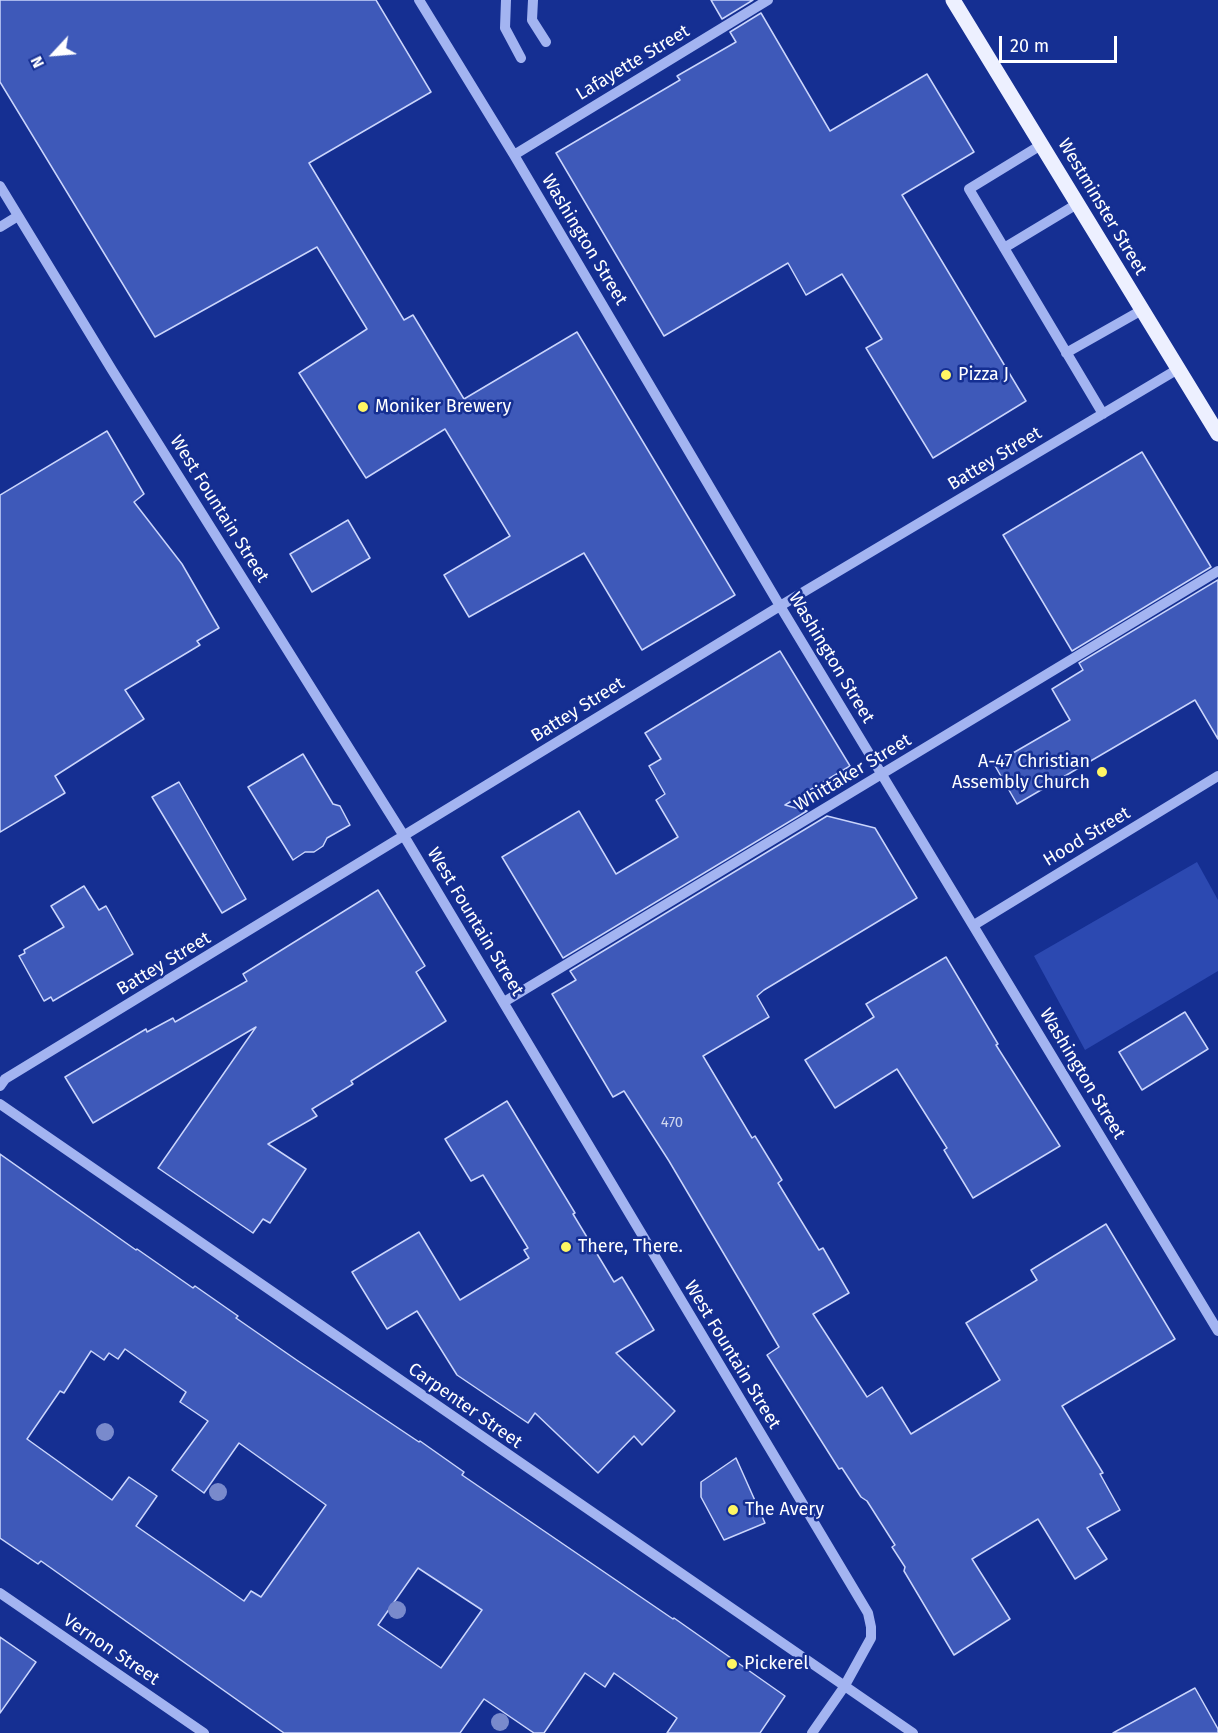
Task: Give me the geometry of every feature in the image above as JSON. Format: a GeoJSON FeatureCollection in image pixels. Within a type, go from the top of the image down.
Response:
{"type":"FeatureCollection","features":[{"type":"Feature","properties":{"kind":"main road","name":"Westminster Street"},"geometry":{"type":"LineString","coordinates":[[953,0],[1218,434]]}},
{"type":"Feature","properties":{"kind":"street","name":"Washington Street"},"geometry":{"type":"LineString","coordinates":[[419,0],[514,155],[780,606],[1218,1331]]}},
{"type":"Feature","properties":{"kind":"street"},"geometry":{"type":"LineString","coordinates":[[506,0],[505,28],[521,58]]}},
{"type":"Feature","properties":{"kind":"street"},"geometry":{"type":"LineString","coordinates":[[533,0],[532,20],[546,42]]}},
{"type":"Feature","properties":{"kind":"street","name":"Lafayette Street"},"geometry":{"type":"LineString","coordinates":[[514,155],[768,0]]}},
{"type":"Feature","properties":{"kind":"street"},"geometry":{"type":"LineString","coordinates":[[1041,145],[969,189],[1103,414]]}},
{"type":"Feature","properties":{"kind":"street","name":"West Fountain Street"},"geometry":{"type":"LineString","coordinates":[[0,186],[404,836],[868,1613],[871,1638],[844,1687],[812,1733]]}},
{"type":"Feature","properties":{"kind":"street"},"geometry":{"type":"LineString","coordinates":[[1004,248],[1077,204]]}},
{"type":"Feature","properties":{"kind":"street"},"geometry":{"type":"LineString","coordinates":[[0,227],[18,216]]}},
{"type":"Feature","properties":{"kind":"street"},"geometry":{"type":"LineString","coordinates":[[1066,353],[1142,310]]}},
{"type":"Feature","properties":{"kind":"street","name":"Battey Street"},"geometry":{"type":"LineString","coordinates":[[0,1086],[5,1079],[780,606],[1178,369]]}},
{"type":"Feature","properties":{"kind":"street","name":"Whittaker Street"},"geometry":{"type":"LineString","coordinates":[[504,1002],[1218,571]]}},
{"type":"Feature","properties":{"kind":"street","name":"Hood Street"},"geometry":{"type":"LineString","coordinates":[[974,925],[1218,776]]}},
{"type":"Feature","properties":{"kind":"street","name":"Carpenter Street"},"geometry":{"type":"LineString","coordinates":[[0,1104],[913,1733]]}},
{"type":"Feature","properties":{"kind":"street","name":"Vernon Street"},"geometry":{"type":"LineString","coordinates":[[0,1593],[204,1733]]}},
{"type":"Feature","properties":{"kind":"shaded area"},"geometry":{"type":"Polygon","coordinates":[[[1197,862],[1218,900],[1218,971],[1085,1050],[1034,956],[1197,862]]]}},
{"type":"Feature","properties":{"kind":"building"},"geometry":{"type":"Polygon","coordinates":[[[0,0],[376,0],[431,92],[309,163],[404,320],[413,315],[464,399],[577,332],[735,595],[642,650],[584,553],[469,617],[444,575],[510,536],[445,429],[366,478],[299,373],[367,329],[317,247],[155,337],[0,82],[0,0]]]}},
{"type":"Feature","properties":{"kind":"building"},"geometry":{"type":"Polygon","coordinates":[[[711,0],[753,0],[722,19],[711,0]]]}},
{"type":"Feature","properties":{"kind":"building"},"geometry":{"type":"Polygon","coordinates":[[[761,13],[830,131],[927,74],[974,152],[902,195],[1026,401],[933,458],[866,348],[882,339],[842,274],[806,295],[788,263],[664,336],[556,153],[680,80],[677,76],[736,42],[730,32],[761,13]]]}},
{"type":"Feature","properties":{"kind":"building"},"geometry":{"type":"Polygon","coordinates":[[[107,431],[144,494],[134,502],[182,564],[219,628],[197,641],[200,645],[125,690],[144,719],[55,776],[65,793],[0,832],[0,495],[107,431]]]}},
{"type":"Feature","properties":{"kind":"building"},"geometry":{"type":"Polygon","coordinates":[[[1142,452],[1211,567],[1072,651],[1003,535],[1142,452]]]}},
{"type":"Feature","properties":{"kind":"building"},"geometry":{"type":"Polygon","coordinates":[[[348,520],[370,558],[312,592],[290,554],[348,520]]]}},
{"type":"Feature","properties":{"kind":"building"},"geometry":{"type":"Polygon","coordinates":[[[1218,580],[1218,739],[1195,700],[1017,804],[994,764],[1070,720],[1052,689],[1083,670],[1079,663],[1218,580]]]}},
{"type":"Feature","properties":{"kind":"building"},"geometry":{"type":"Polygon","coordinates":[[[780,651],[850,766],[785,805],[807,811],[563,958],[502,857],[579,811],[616,874],[678,837],[656,800],[665,794],[649,766],[661,759],[645,733],[780,651]]]}},
{"type":"Feature","properties":{"kind":"building"},"geometry":{"type":"Polygon","coordinates":[[[303,754],[333,804],[340,806],[350,825],[327,838],[323,846],[314,852],[305,852],[293,860],[248,787],[303,754]]]}},
{"type":"Feature","properties":{"kind":"building"},"geometry":{"type":"Polygon","coordinates":[[[179,782],[246,899],[222,913],[152,797],[179,782]]]}},
{"type":"Feature","properties":{"kind":"building"},"geometry":{"type":"Polygon","coordinates":[[[827,816],[875,828],[917,898],[764,990],[757,996],[769,1017],[703,1056],[752,1138],[755,1136],[782,1180],[778,1183],[819,1250],[823,1248],[849,1293],[813,1314],[867,1397],[882,1387],[911,1434],[1000,1380],[966,1323],[1037,1280],[1031,1270],[1106,1224],[1175,1339],[1062,1406],[1103,1473],[1100,1474],[1120,1510],[1087,1528],[1107,1559],[1075,1579],[1038,1519],[972,1559],[1010,1619],[954,1655],[904,1571],[905,1567],[892,1547],[895,1545],[867,1501],[861,1497],[842,1468],[839,1469],[767,1355],[779,1347],[669,1161],[624,1091],[613,1097],[552,994],[576,980],[570,971],[827,816]]]}},
{"type":"Feature","properties":{"kind":"building"},"geometry":{"type":"Polygon","coordinates":[[[84,886],[99,910],[106,906],[133,954],[53,1001],[51,997],[44,1001],[19,956],[25,953],[24,950],[64,927],[51,906],[84,886]]]}},
{"type":"Feature","properties":{"kind":"building"},"geometry":{"type":"Polygon","coordinates":[[[378,890],[425,966],[416,972],[446,1021],[351,1081],[353,1084],[312,1109],[317,1116],[268,1144],[306,1169],[270,1223],[263,1219],[253,1233],[158,1168],[256,1027],[93,1123],[65,1077],[146,1029],[147,1032],[173,1018],[175,1022],[247,981],[243,974],[378,890]]]}},
{"type":"Feature","properties":{"kind":"building"},"geometry":{"type":"Polygon","coordinates":[[[946,957],[998,1044],[996,1045],[1060,1146],[973,1198],[944,1150],[947,1148],[897,1069],[835,1108],[805,1060],[874,1017],[866,1004],[946,957]]]}},
{"type":"Feature","properties":{"kind":"building"},"geometry":{"type":"Polygon","coordinates":[[[1185,1012],[1208,1049],[1142,1090],[1119,1052],[1185,1012]]]}},
{"type":"Feature","properties":{"kind":"building"},"geometry":{"type":"Polygon","coordinates":[[[507,1101],[614,1282],[622,1277],[654,1330],[616,1353],[675,1411],[642,1445],[634,1436],[598,1473],[535,1413],[528,1423],[457,1375],[417,1311],[387,1329],[352,1272],[419,1232],[460,1300],[529,1258],[524,1250],[528,1248],[483,1175],[471,1181],[445,1139],[507,1101]]]}},
{"type":"Feature","properties":{"kind":"building"},"geometry":{"type":"Polygon","coordinates":[[[0,1154],[136,1250],[193,1288],[195,1286],[298,1361],[420,1441],[464,1472],[462,1475],[785,1696],[760,1733],[667,1733],[677,1718],[614,1673],[605,1687],[585,1673],[544,1733],[534,1733],[484,1699],[460,1733],[284,1733],[41,1561],[38,1564],[0,1538],[0,1154]],[[125,1349],[118,1359],[109,1353],[104,1360],[91,1351],[64,1393],[60,1391],[27,1439],[112,1500],[129,1477],[157,1496],[136,1526],[244,1601],[251,1591],[261,1597],[326,1505],[239,1443],[204,1493],[172,1470],[208,1421],[180,1402],[186,1392],[125,1349]],[[418,1568],[378,1625],[441,1668],[482,1610],[418,1568]]]}},
{"type":"Feature","properties":{"kind":"building","name":"The Avery"},"geometry":{"type":"Polygon","coordinates":[[[736,1458],[765,1523],[724,1540],[701,1497],[701,1482],[736,1458]]]}},
{"type":"Feature","properties":{"kind":"building"},"geometry":{"type":"Polygon","coordinates":[[[0,1637],[36,1662],[0,1713],[0,1637]]]}},
{"type":"Feature","properties":{"kind":"building"},"geometry":{"type":"Polygon","coordinates":[[[1195,1688],[1218,1729],[1218,1733],[1113,1733],[1195,1688]]]}},
{"type":"Feature","properties":{"kind":"place","name":"Pizza J"},"geometry":{"type":"Point","coordinates":[946,375]}},
{"type":"Feature","properties":{"kind":"place","name":"Moniker Brewery"},"geometry":{"type":"Point","coordinates":[363,407]}},
{"type":"Feature","properties":{"kind":"place","name":"A-47 Christian Assembly Church"},"geometry":{"type":"Point","coordinates":[1102,772]}},
{"type":"Feature","properties":{"kind":"place","name":"There, There."},"geometry":{"type":"Point","coordinates":[566,1247]}},
{"type":"Feature","properties":{"kind":"place","name":"The Avery"},"geometry":{"type":"Point","coordinates":[733,1510]}},
{"type":"Feature","properties":{"kind":"place","name":"Pickerel"},"geometry":{"type":"Point","coordinates":[732,1664]}}]}
